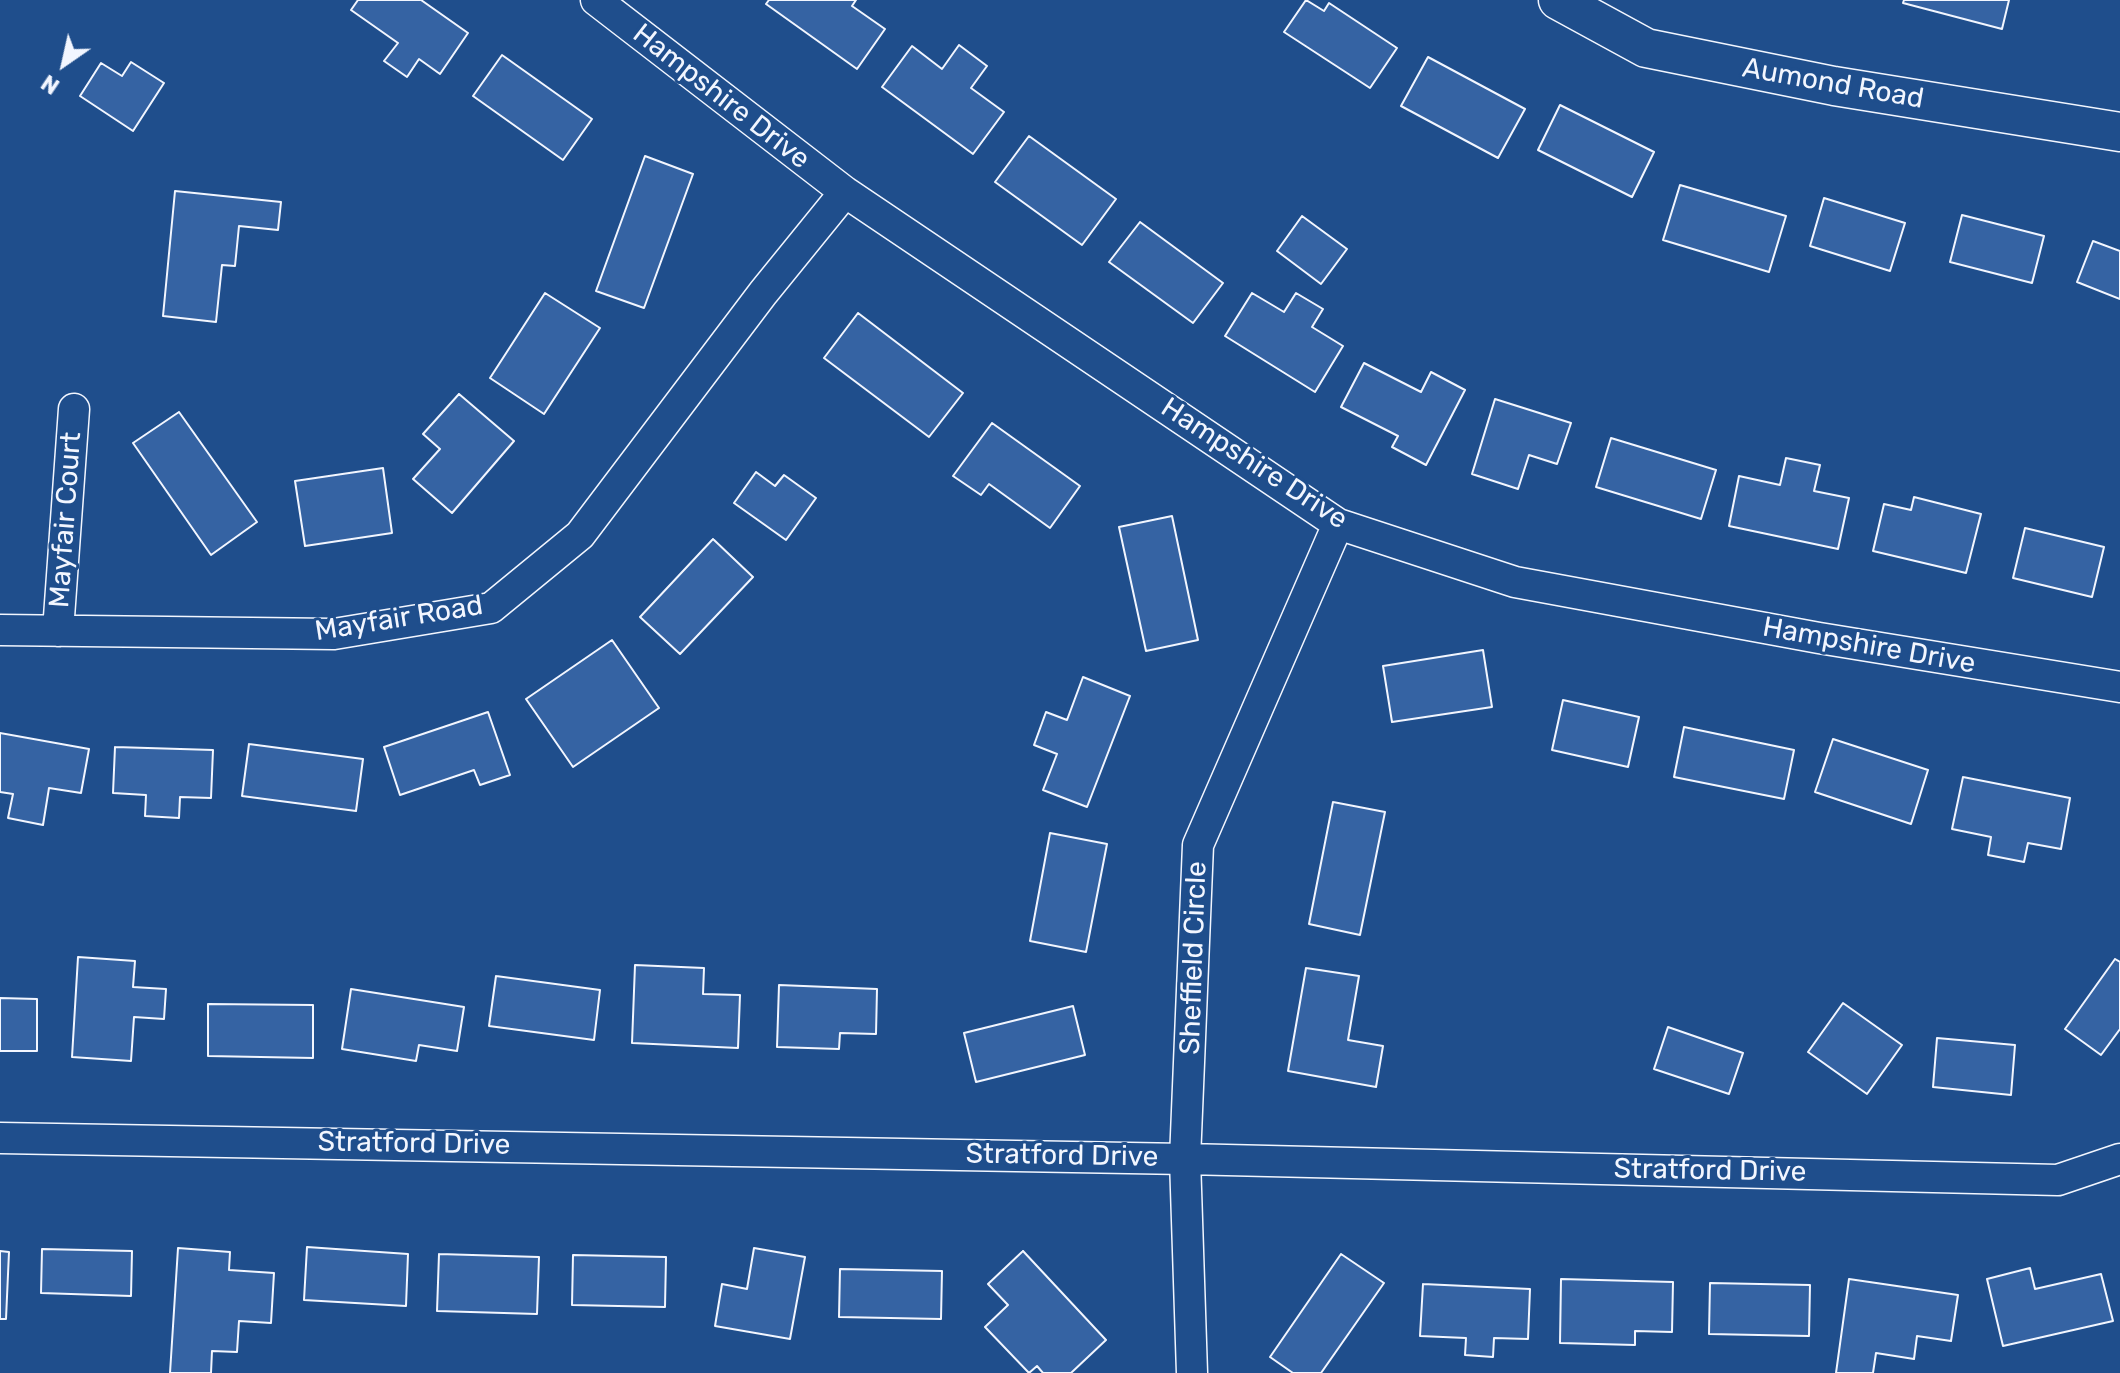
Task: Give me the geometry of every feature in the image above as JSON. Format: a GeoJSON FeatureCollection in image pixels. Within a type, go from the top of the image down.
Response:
{"type":"FeatureCollection","features":[{"type":"Feature","properties":{"kind":"street","name":"Hampshire Drive"},"geometry":{"type":"LineString","coordinates":[[596,0],[845,192],[1338,524],[1515,582],[1819,638],[2120,687]]}},
{"type":"Feature","properties":{"kind":"street","name":"Aumond Road"},"geometry":{"type":"LineString","coordinates":[[1558,0],[1646,48],[1834,86],[2120,132]]}},
{"type":"Feature","properties":{"kind":"street","name":"Mayfair Road"},"geometry":{"type":"LineString","coordinates":[[0,630],[334,634],[491,608],[580,535],[763,293],[845,192]]}},
{"type":"Feature","properties":{"kind":"street","name":"Mayfair Court"},"geometry":{"type":"LineString","coordinates":[[58,631],[74,409]]}},
{"type":"Feature","properties":{"kind":"street","name":"Sheffield Circle"},"geometry":{"type":"LineString","coordinates":[[1192,1373],[1185,1159],[1198,845],[1338,524]]}},
{"type":"Feature","properties":{"kind":"street","name":"Stratford Drive"},"geometry":{"type":"LineString","coordinates":[[0,1138],[1185,1159],[2058,1180],[2120,1159]]}},
{"type":"Feature","properties":{"kind":"building"},"geometry":{"type":"Polygon","coordinates":[[[358,0],[421,0],[468,33],[440,74],[419,59],[407,77],[384,61],[398,43],[351,10],[358,0]]]}},
{"type":"Feature","properties":{"kind":"building"},"geometry":{"type":"Polygon","coordinates":[[[769,0],[856,0],[852,6],[885,29],[857,69],[766,4],[769,0]]]}},
{"type":"Feature","properties":{"kind":"building"},"geometry":{"type":"Polygon","coordinates":[[[1306,0],[1324,11],[1329,3],[1397,48],[1370,88],[1284,32],[1306,0]]]}},
{"type":"Feature","properties":{"kind":"building"},"geometry":{"type":"Polygon","coordinates":[[[1904,0],[2009,0],[2002,29],[1903,3],[1904,0]]]}},
{"type":"Feature","properties":{"kind":"building"},"geometry":{"type":"Polygon","coordinates":[[[959,45],[987,66],[971,88],[1004,112],[973,154],[882,87],[912,46],[942,69],[959,45]]]}},
{"type":"Feature","properties":{"kind":"building"},"geometry":{"type":"Polygon","coordinates":[[[502,55],[592,119],[563,160],[473,96],[502,55]]]}},
{"type":"Feature","properties":{"kind":"building"},"geometry":{"type":"Polygon","coordinates":[[[1428,57],[1525,109],[1498,158],[1401,106],[1428,57]]]}},
{"type":"Feature","properties":{"kind":"building"},"geometry":{"type":"Polygon","coordinates":[[[131,62],[164,83],[133,131],[80,96],[101,63],[122,76],[131,62]]]}},
{"type":"Feature","properties":{"kind":"building"},"geometry":{"type":"Polygon","coordinates":[[[1560,105],[1654,152],[1632,197],[1538,150],[1560,105]]]}},
{"type":"Feature","properties":{"kind":"building"},"geometry":{"type":"Polygon","coordinates":[[[1029,136],[1116,199],[1082,245],[995,182],[1029,136]]]}},
{"type":"Feature","properties":{"kind":"building"},"geometry":{"type":"Polygon","coordinates":[[[645,156],[693,174],[644,308],[596,291],[645,156]]]}},
{"type":"Feature","properties":{"kind":"building"},"geometry":{"type":"Polygon","coordinates":[[[1680,185],[1786,216],[1769,272],[1663,240],[1680,185]]]}},
{"type":"Feature","properties":{"kind":"building"},"geometry":{"type":"Polygon","coordinates":[[[175,191],[281,202],[278,230],[239,226],[235,266],[222,265],[216,322],[163,316],[175,191]]]}},
{"type":"Feature","properties":{"kind":"building"},"geometry":{"type":"Polygon","coordinates":[[[1824,198],[1905,223],[1890,271],[1810,246],[1824,198]]]}},
{"type":"Feature","properties":{"kind":"building"},"geometry":{"type":"Polygon","coordinates":[[[1962,215],[2044,236],[2032,283],[1950,262],[1962,215]]]}},
{"type":"Feature","properties":{"kind":"building"},"geometry":{"type":"Polygon","coordinates":[[[1302,216],[1347,249],[1321,284],[1277,251],[1302,216]]]}},
{"type":"Feature","properties":{"kind":"building"},"geometry":{"type":"Polygon","coordinates":[[[1140,222],[1223,283],[1193,323],[1109,262],[1140,222]]]}},
{"type":"Feature","properties":{"kind":"building"},"geometry":{"type":"Polygon","coordinates":[[[2093,241],[2120,251],[2120,299],[2077,282],[2093,241]]]}},
{"type":"Feature","properties":{"kind":"building"},"geometry":{"type":"Polygon","coordinates":[[[545,293],[600,328],[544,414],[490,378],[545,293]]]}},
{"type":"Feature","properties":{"kind":"building"},"geometry":{"type":"Polygon","coordinates":[[[1252,293],[1284,312],[1296,293],[1323,309],[1312,327],[1343,346],[1315,392],[1225,336],[1252,293]]]}},
{"type":"Feature","properties":{"kind":"building"},"geometry":{"type":"Polygon","coordinates":[[[858,313],[963,393],[929,437],[824,358],[858,313]]]}},
{"type":"Feature","properties":{"kind":"building"},"geometry":{"type":"Polygon","coordinates":[[[1364,363],[1421,392],[1431,372],[1465,390],[1426,465],[1392,447],[1398,436],[1341,407],[1364,363]]]}},
{"type":"Feature","properties":{"kind":"building"},"geometry":{"type":"Polygon","coordinates":[[[459,394],[514,441],[452,513],[413,479],[440,449],[423,434],[459,394]]]}},
{"type":"Feature","properties":{"kind":"building"},"geometry":{"type":"Polygon","coordinates":[[[1495,399],[1571,423],[1557,464],[1529,455],[1518,489],[1472,474],[1495,399]]]}},
{"type":"Feature","properties":{"kind":"building"},"geometry":{"type":"Polygon","coordinates":[[[179,412],[257,522],[211,555],[133,443],[179,412]]]}},
{"type":"Feature","properties":{"kind":"building"},"geometry":{"type":"Polygon","coordinates":[[[992,423],[1080,486],[1050,528],[989,484],[981,495],[953,476],[992,423]]]}},
{"type":"Feature","properties":{"kind":"building"},"geometry":{"type":"Polygon","coordinates":[[[1611,438],[1716,470],[1701,519],[1596,487],[1611,438]]]}},
{"type":"Feature","properties":{"kind":"building"},"geometry":{"type":"Polygon","coordinates":[[[1786,458],[1820,465],[1814,491],[1849,498],[1838,549],[1729,526],[1739,476],[1780,485],[1786,458]]]}},
{"type":"Feature","properties":{"kind":"building"},"geometry":{"type":"Polygon","coordinates":[[[383,468],[392,533],[305,546],[295,481],[383,468]]]}},
{"type":"Feature","properties":{"kind":"building"},"geometry":{"type":"Polygon","coordinates":[[[756,472],[775,486],[784,475],[816,498],[786,540],[734,503],[756,472]]]}},
{"type":"Feature","properties":{"kind":"building"},"geometry":{"type":"Polygon","coordinates":[[[1914,497],[1981,514],[1966,573],[1873,551],[1884,504],[1911,510],[1914,497]]]}},
{"type":"Feature","properties":{"kind":"building"},"geometry":{"type":"Polygon","coordinates":[[[1172,516],[1198,640],[1146,651],[1119,527],[1172,516]]]}},
{"type":"Feature","properties":{"kind":"building"},"geometry":{"type":"Polygon","coordinates":[[[2025,528],[2104,547],[2092,597],[2013,578],[2025,528]]]}},
{"type":"Feature","properties":{"kind":"building"},"geometry":{"type":"Polygon","coordinates":[[[713,539],[753,577],[680,654],[640,617],[713,539]]]}},
{"type":"Feature","properties":{"kind":"building"},"geometry":{"type":"Polygon","coordinates":[[[612,640],[659,708],[573,767],[526,699],[612,640]]]}},
{"type":"Feature","properties":{"kind":"building"},"geometry":{"type":"Polygon","coordinates":[[[1483,650],[1492,707],[1392,722],[1383,666],[1483,650]]]}},
{"type":"Feature","properties":{"kind":"building"},"geometry":{"type":"Polygon","coordinates":[[[1083,677],[1130,696],[1087,807],[1043,790],[1057,754],[1034,745],[1046,712],[1067,720],[1083,677]]]}},
{"type":"Feature","properties":{"kind":"building"},"geometry":{"type":"Polygon","coordinates":[[[1563,700],[1639,717],[1628,767],[1552,750],[1563,700]]]}},
{"type":"Feature","properties":{"kind":"building"},"geometry":{"type":"Polygon","coordinates":[[[488,712],[510,775],[480,785],[474,770],[400,795],[384,747],[488,712]]]}},
{"type":"Feature","properties":{"kind":"building"},"geometry":{"type":"Polygon","coordinates":[[[1684,727],[1794,750],[1784,799],[1674,777],[1684,727]]]}},
{"type":"Feature","properties":{"kind":"building"},"geometry":{"type":"Polygon","coordinates":[[[0,733],[89,749],[81,793],[49,788],[43,825],[8,818],[13,794],[0,792],[0,733]]]}},
{"type":"Feature","properties":{"kind":"building"},"geometry":{"type":"Polygon","coordinates":[[[1833,739],[1928,770],[1911,824],[1815,792],[1833,739]]]}},
{"type":"Feature","properties":{"kind":"building"},"geometry":{"type":"Polygon","coordinates":[[[249,744],[363,759],[356,811],[242,796],[249,744]]]}},
{"type":"Feature","properties":{"kind":"building"},"geometry":{"type":"Polygon","coordinates":[[[115,747],[213,750],[211,798],[180,797],[179,818],[145,816],[146,795],[113,793],[115,747]]]}},
{"type":"Feature","properties":{"kind":"building"},"geometry":{"type":"Polygon","coordinates":[[[1963,777],[2070,798],[2061,849],[2028,843],[2024,862],[1988,855],[1991,837],[1952,829],[1963,777]]]}},
{"type":"Feature","properties":{"kind":"building"},"geometry":{"type":"Polygon","coordinates":[[[1333,802],[1385,812],[1360,935],[1309,924],[1333,802]]]}},
{"type":"Feature","properties":{"kind":"building"},"geometry":{"type":"Polygon","coordinates":[[[1050,833],[1107,844],[1086,952],[1030,941],[1050,833]]]}},
{"type":"Feature","properties":{"kind":"building"},"geometry":{"type":"Polygon","coordinates":[[[78,957],[135,961],[133,987],[166,989],[164,1019],[134,1017],[131,1061],[72,1057],[78,957]]]}},
{"type":"Feature","properties":{"kind":"building"},"geometry":{"type":"Polygon","coordinates":[[[2115,959],[2120,962],[2120,1029],[2101,1055],[2065,1029],[2115,959]]]}},
{"type":"Feature","properties":{"kind":"building"},"geometry":{"type":"Polygon","coordinates":[[[635,965],[704,968],[703,994],[740,995],[738,1048],[632,1043],[635,965]]]}},
{"type":"Feature","properties":{"kind":"building"},"geometry":{"type":"Polygon","coordinates":[[[1306,968],[1359,976],[1348,1040],[1383,1046],[1376,1087],[1288,1071],[1306,968]]]}},
{"type":"Feature","properties":{"kind":"building"},"geometry":{"type":"Polygon","coordinates":[[[496,976],[600,990],[594,1040],[489,1026],[496,976]]]}},
{"type":"Feature","properties":{"kind":"building"},"geometry":{"type":"Polygon","coordinates":[[[779,985],[877,989],[876,1034],[840,1033],[839,1049],[777,1047],[779,985]]]}},
{"type":"Feature","properties":{"kind":"building"},"geometry":{"type":"Polygon","coordinates":[[[351,989],[464,1007],[457,1051],[419,1045],[416,1061],[342,1049],[351,989]]]}},
{"type":"Feature","properties":{"kind":"building"},"geometry":{"type":"Polygon","coordinates":[[[0,998],[37,999],[37,1051],[0,1051],[0,998]]]}},
{"type":"Feature","properties":{"kind":"building"},"geometry":{"type":"Polygon","coordinates":[[[1843,1003],[1902,1045],[1867,1094],[1808,1052],[1843,1003]]]}},
{"type":"Feature","properties":{"kind":"building"},"geometry":{"type":"Polygon","coordinates":[[[208,1004],[313,1005],[313,1058],[208,1056],[208,1004]]]}},
{"type":"Feature","properties":{"kind":"building"},"geometry":{"type":"Polygon","coordinates":[[[1073,1006],[1085,1055],[976,1082],[964,1033],[1073,1006]]]}},
{"type":"Feature","properties":{"kind":"building"},"geometry":{"type":"Polygon","coordinates":[[[1668,1027],[1743,1053],[1729,1094],[1654,1069],[1668,1027]]]}},
{"type":"Feature","properties":{"kind":"building"},"geometry":{"type":"Polygon","coordinates":[[[1937,1038],[2015,1045],[2011,1095],[1933,1087],[1937,1038]]]}},
{"type":"Feature","properties":{"kind":"building"},"geometry":{"type":"Polygon","coordinates":[[[307,1247],[408,1254],[406,1306],[304,1300],[307,1247]]]}},
{"type":"Feature","properties":{"kind":"building"},"geometry":{"type":"Polygon","coordinates":[[[178,1248],[230,1252],[229,1270],[274,1273],[271,1323],[239,1321],[237,1352],[212,1351],[211,1373],[170,1373],[178,1248]]]}},
{"type":"Feature","properties":{"kind":"building"},"geometry":{"type":"Polygon","coordinates":[[[754,1248],[805,1257],[790,1339],[715,1326],[722,1284],[747,1289],[754,1248]]]}},
{"type":"Feature","properties":{"kind":"building"},"geometry":{"type":"Polygon","coordinates":[[[42,1249],[132,1251],[131,1296],[41,1293],[42,1249]]]}},
{"type":"Feature","properties":{"kind":"building"},"geometry":{"type":"Polygon","coordinates":[[[0,1251],[9,1252],[6,1319],[0,1319],[0,1251]]]}},
{"type":"Feature","properties":{"kind":"building"},"geometry":{"type":"Polygon","coordinates":[[[1023,1251],[1106,1340],[1071,1373],[1043,1373],[1037,1366],[1029,1373],[985,1327],[1008,1305],[988,1284],[1023,1251]]]}},
{"type":"Feature","properties":{"kind":"building"},"geometry":{"type":"Polygon","coordinates":[[[439,1254],[539,1257],[537,1314],[437,1311],[439,1254]]]}},
{"type":"Feature","properties":{"kind":"building"},"geometry":{"type":"Polygon","coordinates":[[[1341,1254],[1384,1283],[1321,1373],[1293,1373],[1270,1357],[1341,1254]]]}},
{"type":"Feature","properties":{"kind":"building"},"geometry":{"type":"Polygon","coordinates":[[[573,1255],[666,1257],[665,1307],[572,1305],[573,1255]]]}},
{"type":"Feature","properties":{"kind":"building"},"geometry":{"type":"Polygon","coordinates":[[[2030,1268],[2035,1289],[2101,1274],[2113,1321],[2003,1346],[1987,1279],[2030,1268]]]}},
{"type":"Feature","properties":{"kind":"building"},"geometry":{"type":"Polygon","coordinates":[[[840,1269],[942,1271],[941,1319],[839,1317],[840,1269]]]}},
{"type":"Feature","properties":{"kind":"building"},"geometry":{"type":"Polygon","coordinates":[[[1561,1279],[1673,1282],[1672,1332],[1635,1331],[1635,1345],[1560,1343],[1561,1279]]]}},
{"type":"Feature","properties":{"kind":"building"},"geometry":{"type":"Polygon","coordinates":[[[1849,1279],[1958,1295],[1951,1341],[1917,1336],[1914,1359],[1876,1353],[1873,1373],[1836,1373],[1849,1279]]]}},
{"type":"Feature","properties":{"kind":"building"},"geometry":{"type":"Polygon","coordinates":[[[1710,1283],[1810,1285],[1809,1336],[1709,1334],[1710,1283]]]}},
{"type":"Feature","properties":{"kind":"building"},"geometry":{"type":"Polygon","coordinates":[[[1423,1284],[1530,1289],[1528,1339],[1494,1338],[1493,1357],[1465,1355],[1466,1338],[1420,1336],[1423,1284]]]}}]}
